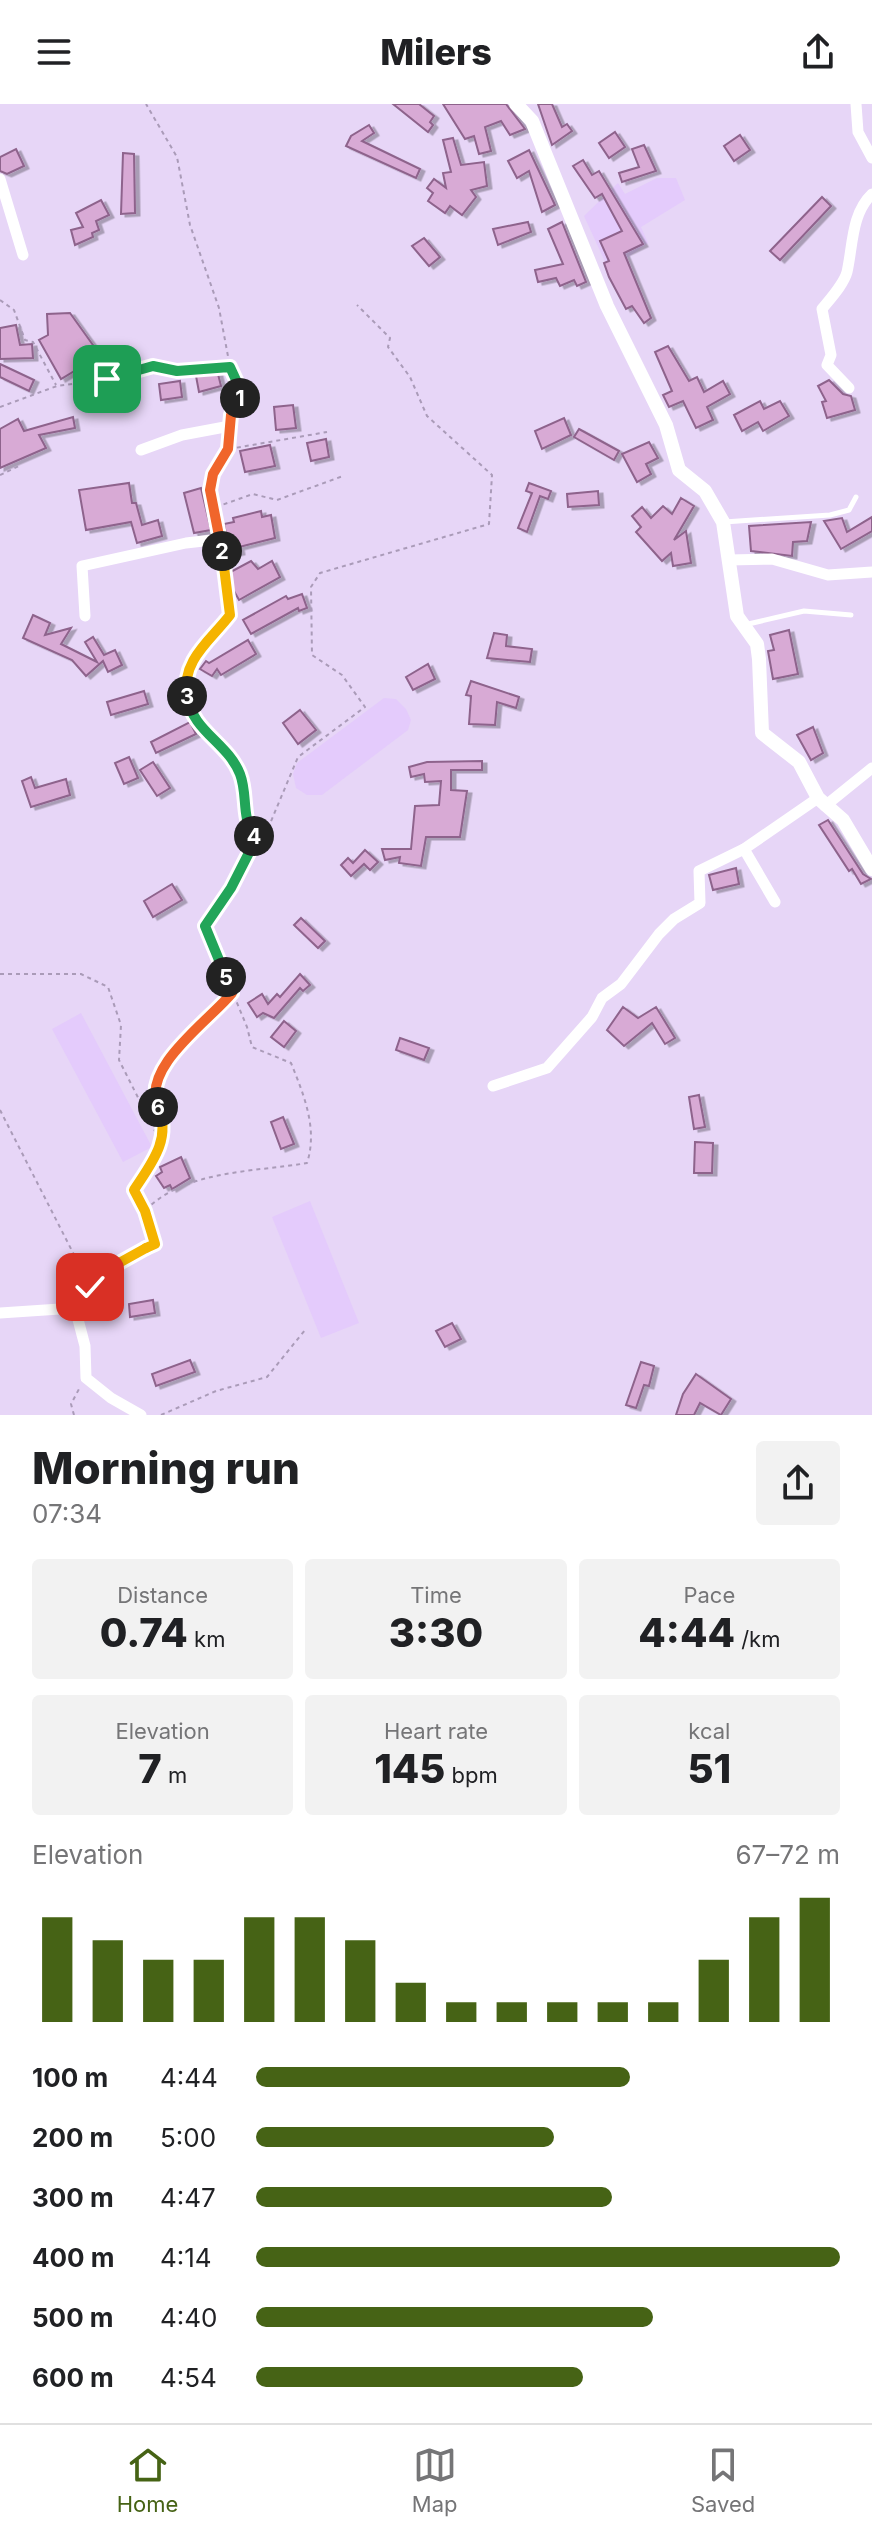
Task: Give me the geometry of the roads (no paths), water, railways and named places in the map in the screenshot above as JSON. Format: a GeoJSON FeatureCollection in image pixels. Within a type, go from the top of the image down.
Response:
{"type":"FeatureCollection","features":[{"type":"Feature","properties":{"kind":"street"},"geometry":{"type":"LineString","coordinates":[[516,104],[532,121],[607,306],[666,425],[679,470],[705,491],[723,522],[737,616],[757,644],[762,733],[799,762],[822,802],[843,820],[872,869]]}},
{"type":"Feature","properties":{"kind":"street"},"geometry":{"type":"LineString","coordinates":[[856,104],[858,132],[872,158]]}},
{"type":"Feature","properties":{"kind":"street"},"geometry":{"type":"LineString","coordinates":[[0,179],[5,212],[23,255]]}},
{"type":"Feature","properties":{"kind":"street"},"geometry":{"type":"LineString","coordinates":[[849,388],[827,365],[831,355],[822,309],[847,275],[848,252],[855,236],[856,218],[872,194]]}},
{"type":"Feature","properties":{"kind":"street"},"geometry":{"type":"LineString","coordinates":[[141,450],[182,435],[230,426]]}},
{"type":"Feature","properties":{"kind":"street"},"geometry":{"type":"LineString","coordinates":[[85,616],[82,566],[186,543],[221,539]]}},
{"type":"Feature","properties":{"kind":"street"},"geometry":{"type":"LineString","coordinates":[[728,560],[772,559],[828,575],[872,572]]}},
{"type":"Feature","properties":{"kind":"street"},"geometry":{"type":"LineString","coordinates":[[493,1086],[547,1068],[592,1017],[602,998],[621,984],[659,934],[674,919],[700,903],[699,871],[744,849],[872,768]]}},
{"type":"Feature","properties":{"kind":"street"},"geometry":{"type":"LineString","coordinates":[[744,849],[775,902]]}},
{"type":"Feature","properties":{"kind":"street"},"geometry":{"type":"LineString","coordinates":[[0,1313],[75,1308],[85,1346],[86,1378],[111,1398],[141,1415]]}},
{"type":"Feature","properties":{"kind":"lane"},"geometry":{"type":"LineString","coordinates":[[723,522],[830,515],[849,510],[856,497]]}},
{"type":"Feature","properties":{"kind":"lane"},"geometry":{"type":"LineString","coordinates":[[743,625],[804,611],[851,615]]}}]}
